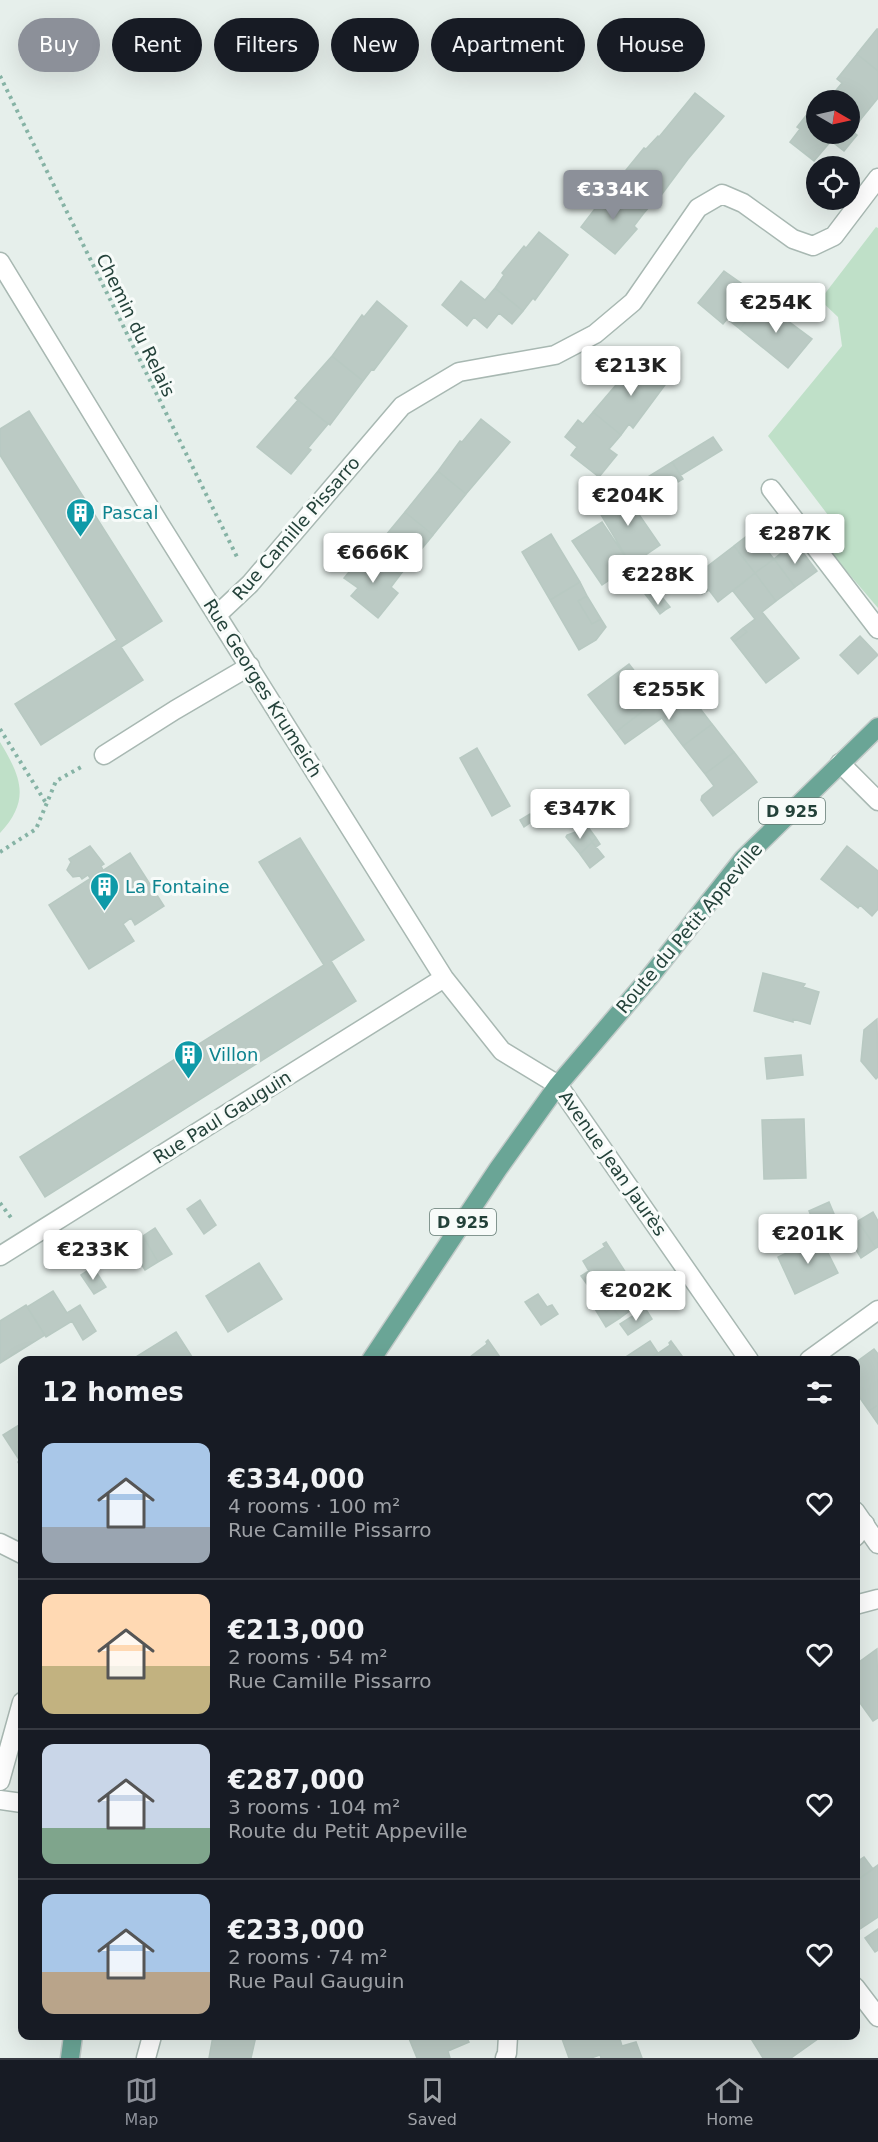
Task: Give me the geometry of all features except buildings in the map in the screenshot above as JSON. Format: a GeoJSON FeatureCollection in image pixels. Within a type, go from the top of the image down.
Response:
{"type":"FeatureCollection","features":[{"type":"Feature","properties":{"kind":"main road","name":"Route du Petit Appeville"},"geometry":{"type":"LineString","coordinates":[[558,1085],[649,978],[743,859],[878,727]]}},
{"type":"Feature","properties":{"kind":"main road","name":"D 925"},"geometry":{"type":"LineString","coordinates":[[374,1356],[502,1163],[558,1085]]}},
{"type":"Feature","properties":{"kind":"main road"},"geometry":{"type":"LineString","coordinates":[[70,2058],[72,2040]]}},
{"type":"Feature","properties":{"kind":"street","name":"Rue Camille Pissarro"},"geometry":{"type":"LineString","coordinates":[[217,615],[250,584],[402,406],[459,372],[555,355],[595,334],[633,302],[698,208],[722,194],[743,202],[793,240],[813,246],[834,236],[878,178]]}},
{"type":"Feature","properties":{"kind":"street","name":"Rue Georges Krumeich"},"geometry":{"type":"LineString","coordinates":[[0,262],[444,978],[502,1051],[558,1085]]}},
{"type":"Feature","properties":{"kind":"street"},"geometry":{"type":"LineString","coordinates":[[771,489],[878,629]]}},
{"type":"Feature","properties":{"kind":"street"},"geometry":{"type":"LineString","coordinates":[[104,755],[250,666]]}},
{"type":"Feature","properties":{"kind":"street"},"geometry":{"type":"LineString","coordinates":[[840,763],[878,801]]}},
{"type":"Feature","properties":{"kind":"street","name":"Rue Paul Gauguin"},"geometry":{"type":"LineString","coordinates":[[0,1256],[444,978]]}},
{"type":"Feature","properties":{"kind":"street","name":"Avenue Jean Jaurès"},"geometry":{"type":"LineString","coordinates":[[558,1085],[745,1356]]}},
{"type":"Feature","properties":{"kind":"street"},"geometry":{"type":"LineString","coordinates":[[814,1356],[878,1310]]}},
{"type":"Feature","properties":{"kind":"street"},"geometry":{"type":"LineString","coordinates":[[860,1526],[878,1544]]}},
{"type":"Feature","properties":{"kind":"street"},"geometry":{"type":"LineString","coordinates":[[0,1543],[18,1552]]}},
{"type":"Feature","properties":{"kind":"street"},"geometry":{"type":"LineString","coordinates":[[860,1604],[878,1599]]}},
{"type":"Feature","properties":{"kind":"street"},"geometry":{"type":"LineString","coordinates":[[0,1781],[18,1716]]}},
{"type":"Feature","properties":{"kind":"street"},"geometry":{"type":"LineString","coordinates":[[0,1800],[18,1802]]}},
{"type":"Feature","properties":{"kind":"street"},"geometry":{"type":"LineString","coordinates":[[860,1994],[878,2017]]}},
{"type":"Feature","properties":{"kind":"street"},"geometry":{"type":"LineString","coordinates":[[146,2058],[151,2040]]}},
{"type":"Feature","properties":{"kind":"street"},"geometry":{"type":"LineString","coordinates":[[505,2058],[508,2040]]}},
{"type":"Feature","properties":{"kind":"path","name":"Chemin du Relais"},"geometry":{"type":"LineString","coordinates":[[0,76],[250,584]]}},
{"type":"Feature","properties":{"kind":"path"},"geometry":{"type":"LineString","coordinates":[[0,729],[46,803]]}},
{"type":"Feature","properties":{"kind":"path"},"geometry":{"type":"LineString","coordinates":[[0,852],[36,829],[56,781],[104,755]]}},
{"type":"Feature","properties":{"kind":"green space"},"geometry":{"type":"Polygon","coordinates":[[[876,227],[878,228],[878,608],[814,533],[831,519],[768,436],[842,346],[838,317],[820,300],[876,227]]]}},
{"type":"Feature","properties":{"kind":"green space"},"geometry":{"type":"Polygon","coordinates":[[[0,742],[13,766],[20,788],[16,810],[0,833],[0,742]]]}},
{"type":"Feature","properties":{"kind":"place","name":"Pascal"},"geometry":{"type":"Point","coordinates":[81,538]}},
{"type":"Feature","properties":{"kind":"place","name":"La Fontaine"},"geometry":{"type":"Point","coordinates":[104,912]}},
{"type":"Feature","properties":{"kind":"place","name":"Villon"},"geometry":{"type":"Point","coordinates":[188,1080]}}]}
